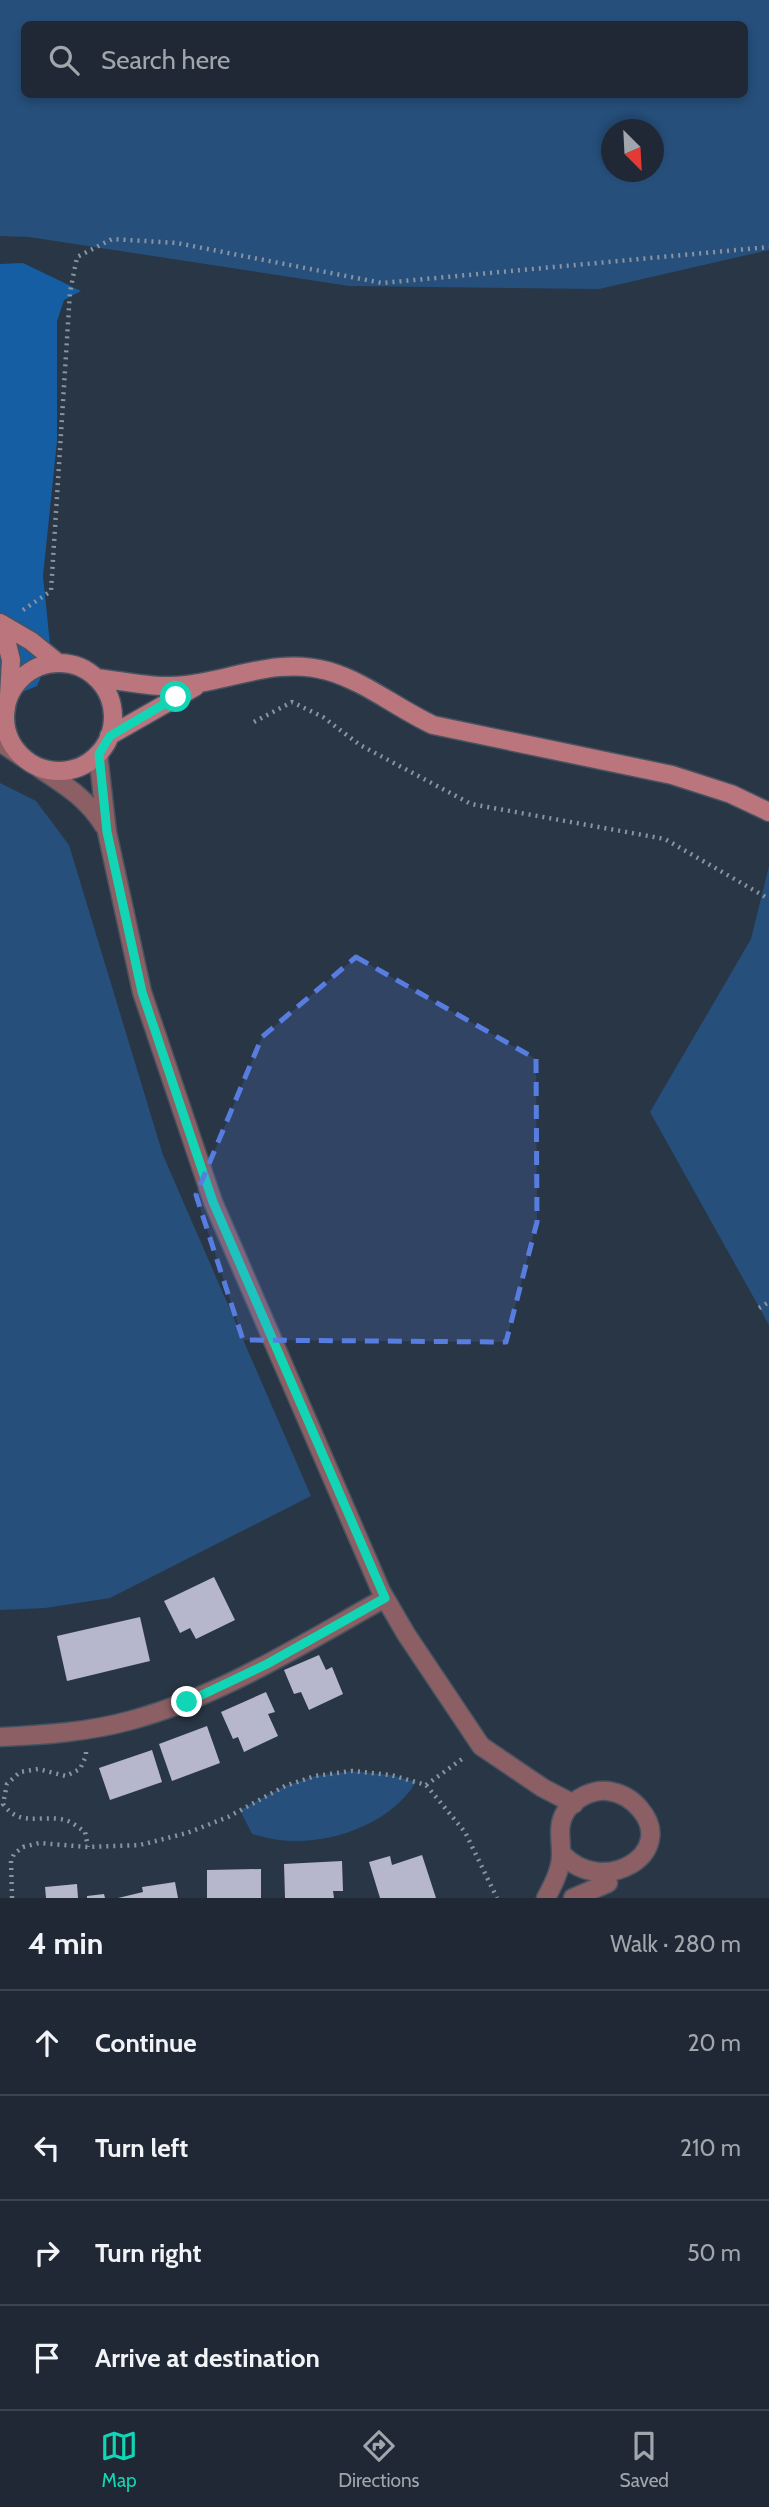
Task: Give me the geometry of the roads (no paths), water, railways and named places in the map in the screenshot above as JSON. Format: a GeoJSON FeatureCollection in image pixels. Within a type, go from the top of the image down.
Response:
{"type":"FeatureCollection","features":[{"type":"Feature","properties":{"kind":"street"},"geometry":{"type":"LineString","coordinates":[[1,623],[31,641],[58,663]]}},
{"type":"Feature","properties":{"kind":"street"},"geometry":{"type":"LineString","coordinates":[[1,623],[11,660],[5,718],[10,739],[22,757]]}},
{"type":"Feature","properties":{"kind":"street"},"geometry":{"type":"LineString","coordinates":[[5,707],[27,673],[58,663],[79,667],[96,678],[108,695],[113,716],[110,736],[99,754],[70,770],[39,768]]}},
{"type":"Feature","properties":{"kind":"street"},"geometry":{"type":"LineString","coordinates":[[96,678],[183,686],[269,666],[294,666],[328,671],[358,682],[409,714],[433,725],[672,775],[731,794],[769,812]]}},
{"type":"Feature","properties":{"kind":"street"},"geometry":{"type":"LineString","coordinates":[[110,736],[205,682]]}},
{"type":"Feature","properties":{"kind":"street"},"geometry":{"type":"LineString","coordinates":[[0,742],[78,793],[94,809],[107,832]]}},
{"type":"Feature","properties":{"kind":"street"},"geometry":{"type":"LineString","coordinates":[[99,754],[107,832],[142,992],[213,1202],[385,1598],[481,1746],[543,1788],[573,1804]]}},
{"type":"Feature","properties":{"kind":"street"},"geometry":{"type":"LineString","coordinates":[[0,1737],[82,1730],[140,1718],[214,1690],[267,1664],[385,1598]]}},
{"type":"Feature","properties":{"kind":"street"},"geometry":{"type":"LineString","coordinates":[[573,1898],[630,1874],[645,1858],[650,1843],[650,1828],[644,1813],[634,1802],[621,1794],[606,1791],[591,1793],[566,1811],[560,1825],[559,1839],[562,1854],[569,1867],[594,1882],[609,1882]]}},
{"type":"Feature","properties":{"kind":"street"},"geometry":{"type":"LineString","coordinates":[[546,1898],[555,1882],[562,1854]]}}]}
